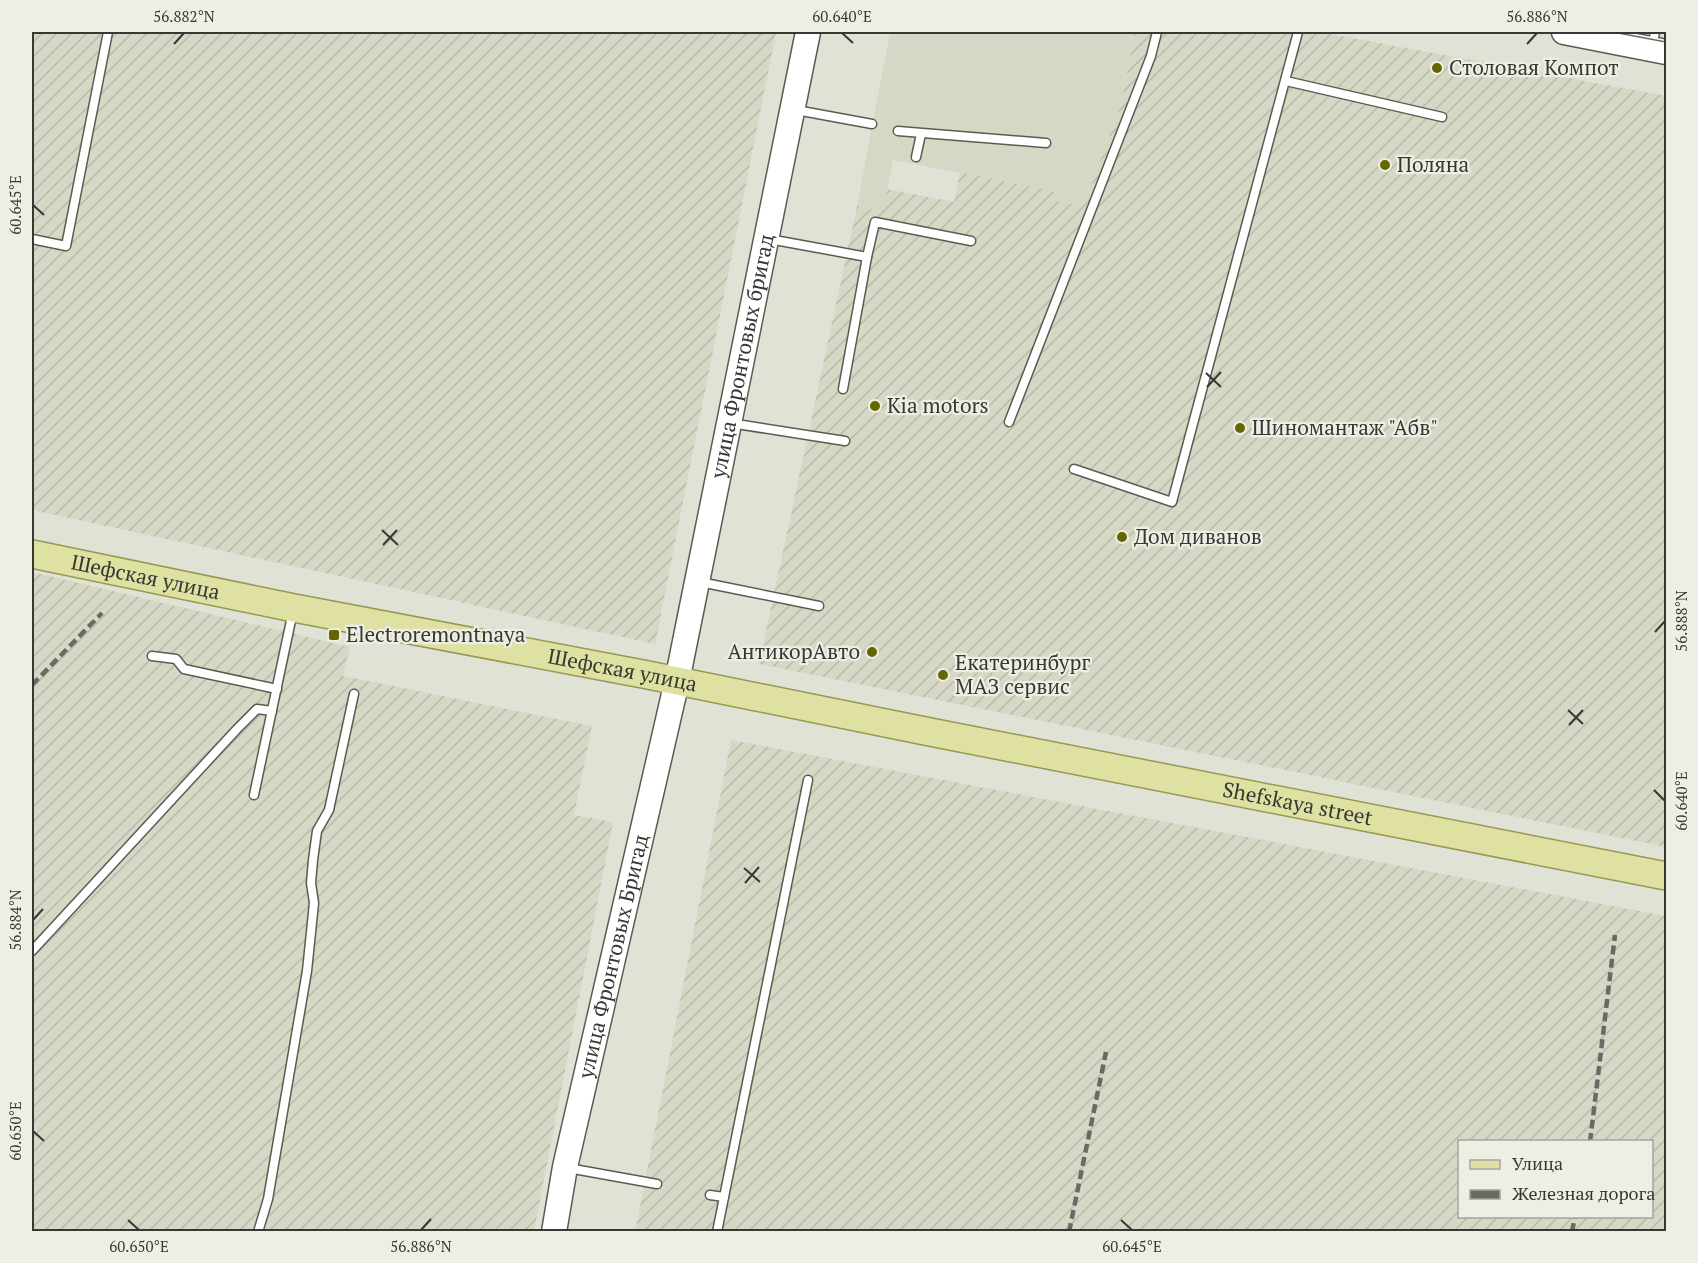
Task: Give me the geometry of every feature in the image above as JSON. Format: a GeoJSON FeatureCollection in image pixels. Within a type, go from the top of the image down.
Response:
{"type":"FeatureCollection","features":[{"type":"Feature","properties":{"kind":"main road","name":"улица Фронтовых бригад"},"geometry":{"type":"LineString","coordinates":[[677,681],[808,32]]}},
{"type":"Feature","properties":{"kind":"main road"},"geometry":{"type":"LineString","coordinates":[[1564,32],[1658,44]]}},
{"type":"Feature","properties":{"kind":"main road","name":"Шефская улица"},"geometry":{"type":"LineString","coordinates":[[32,554],[294,608],[1666,876]]}},
{"type":"Feature","properties":{"kind":"main road","name":"улица Фронтовых Бригад"},"geometry":{"type":"LineString","coordinates":[[554,1232],[565,1167],[677,681]]}},
{"type":"Feature","properties":{"kind":"lane"},"geometry":{"type":"LineString","coordinates":[[32,239],[66,246],[108,32]]}},
{"type":"Feature","properties":{"kind":"lane"},"geometry":{"type":"LineString","coordinates":[[1009,422],[1152,56],[1158,32]]}},
{"type":"Feature","properties":{"kind":"lane"},"geometry":{"type":"LineString","coordinates":[[1074,470],[1172,502],[1298,32]]}},
{"type":"Feature","properties":{"kind":"lane"},"geometry":{"type":"LineString","coordinates":[[1286,81],[1442,117]]}},
{"type":"Feature","properties":{"kind":"lane"},"geometry":{"type":"LineString","coordinates":[[792,109],[872,124]]}},
{"type":"Feature","properties":{"kind":"lane"},"geometry":{"type":"LineString","coordinates":[[898,131],[1046,143]]}},
{"type":"Feature","properties":{"kind":"lane"},"geometry":{"type":"LineString","coordinates":[[916,157],[921,134]]}},
{"type":"Feature","properties":{"kind":"lane"},"geometry":{"type":"LineString","coordinates":[[843,389],[875,222],[971,241]]}},
{"type":"Feature","properties":{"kind":"lane"},"geometry":{"type":"LineString","coordinates":[[766,238],[867,257]]}},
{"type":"Feature","properties":{"kind":"lane"},"geometry":{"type":"LineString","coordinates":[[729,422],[845,441]]}},
{"type":"Feature","properties":{"kind":"lane"},"geometry":{"type":"LineString","coordinates":[[697,582],[819,606]]}},
{"type":"Feature","properties":{"kind":"lane"},"geometry":{"type":"LineString","coordinates":[[254,795],[294,608]]}},
{"type":"Feature","properties":{"kind":"lane"},"geometry":{"type":"LineString","coordinates":[[152,656],[176,659],[184,669],[277,689]]}},
{"type":"Feature","properties":{"kind":"lane"},"geometry":{"type":"LineString","coordinates":[[258,1232],[268,1199],[307,971],[314,903],[311,882],[317,831],[329,810],[354,694]]}},
{"type":"Feature","properties":{"kind":"lane"},"geometry":{"type":"LineString","coordinates":[[32,951],[257,709],[272,711]]}},
{"type":"Feature","properties":{"kind":"lane"},"geometry":{"type":"LineString","coordinates":[[717,1232],[808,780]]}},
{"type":"Feature","properties":{"kind":"lane"},"geometry":{"type":"LineString","coordinates":[[565,1167],[657,1184]]}},
{"type":"Feature","properties":{"kind":"lane"},"geometry":{"type":"LineString","coordinates":[[710,1195],[724,1197]]}},
{"type":"Feature","properties":{"kind":"shaded area"},"geometry":{"type":"Polygon","coordinates":[[[32,32],[776,32],[655,644],[32,510],[32,32]]]}},
{"type":"Feature","properties":{"kind":"shaded area"},"geometry":{"type":"Polygon","coordinates":[[[890,32],[1135,32],[1121,105],[1083,206],[1055,201],[1057,192],[893,160],[883,211],[857,206],[890,32]]]}},
{"type":"Feature","properties":{"kind":"shaded area"},"geometry":{"type":"Polygon","coordinates":[[[1135,32],[1320,32],[1666,96],[1666,847],[759,664],[857,206],[883,211],[887,189],[954,202],[960,172],[1057,192],[1056,201],[1083,206],[1121,105],[1135,32]]]}},
{"type":"Feature","properties":{"kind":"shaded area"},"geometry":{"type":"Polygon","coordinates":[[[32,572],[350,647],[343,676],[592,726],[574,815],[613,822],[534,1231],[32,1232],[32,572]]]}},
{"type":"Feature","properties":{"kind":"shaded area"},"geometry":{"type":"Polygon","coordinates":[[[731,740],[1666,916],[1666,1231],[635,1232],[731,740]]]}},
{"type":"Feature","properties":{"kind":"tram line"},"geometry":{"type":"LineString","coordinates":[[1613,32],[1666,42]]}},
{"type":"Feature","properties":{"kind":"railway"},"geometry":{"type":"LineString","coordinates":[[32,685],[102,613]]}},
{"type":"Feature","properties":{"kind":"railway"},"geometry":{"type":"LineString","coordinates":[[1590,1140],[1615,935]]}},
{"type":"Feature","properties":{"kind":"railway"},"geometry":{"type":"LineString","coordinates":[[1069,1232],[1106,1052]]}},
{"type":"Feature","properties":{"kind":"railway"},"geometry":{"type":"LineString","coordinates":[[1572,1232],[1575,1218]]}},
{"type":"Feature","properties":{"kind":"place","name":"Столовая Компот"},"geometry":{"type":"Point","coordinates":[1437,68]}},
{"type":"Feature","properties":{"kind":"place","name":"Поляна"},"geometry":{"type":"Point","coordinates":[1385,165]}},
{"type":"Feature","properties":{"kind":"place","name":"Kia motors"},"geometry":{"type":"Point","coordinates":[875,406]}},
{"type":"Feature","properties":{"kind":"place","name":"Шиномантаж \"Абв\""},"geometry":{"type":"Point","coordinates":[1240,428]}},
{"type":"Feature","properties":{"kind":"place","name":"Дом диванов"},"geometry":{"type":"Point","coordinates":[1122,537]}},
{"type":"Feature","properties":{"kind":"place","name":"Electroremontnaya"},"geometry":{"type":"Point","coordinates":[334,635]}},
{"type":"Feature","properties":{"kind":"place","name":"АнтикорАвто"},"geometry":{"type":"Point","coordinates":[872,652]}},
{"type":"Feature","properties":{"kind":"place","name":"Екатеринбург МАЗ сервис"},"geometry":{"type":"Point","coordinates":[943,675]}}]}
